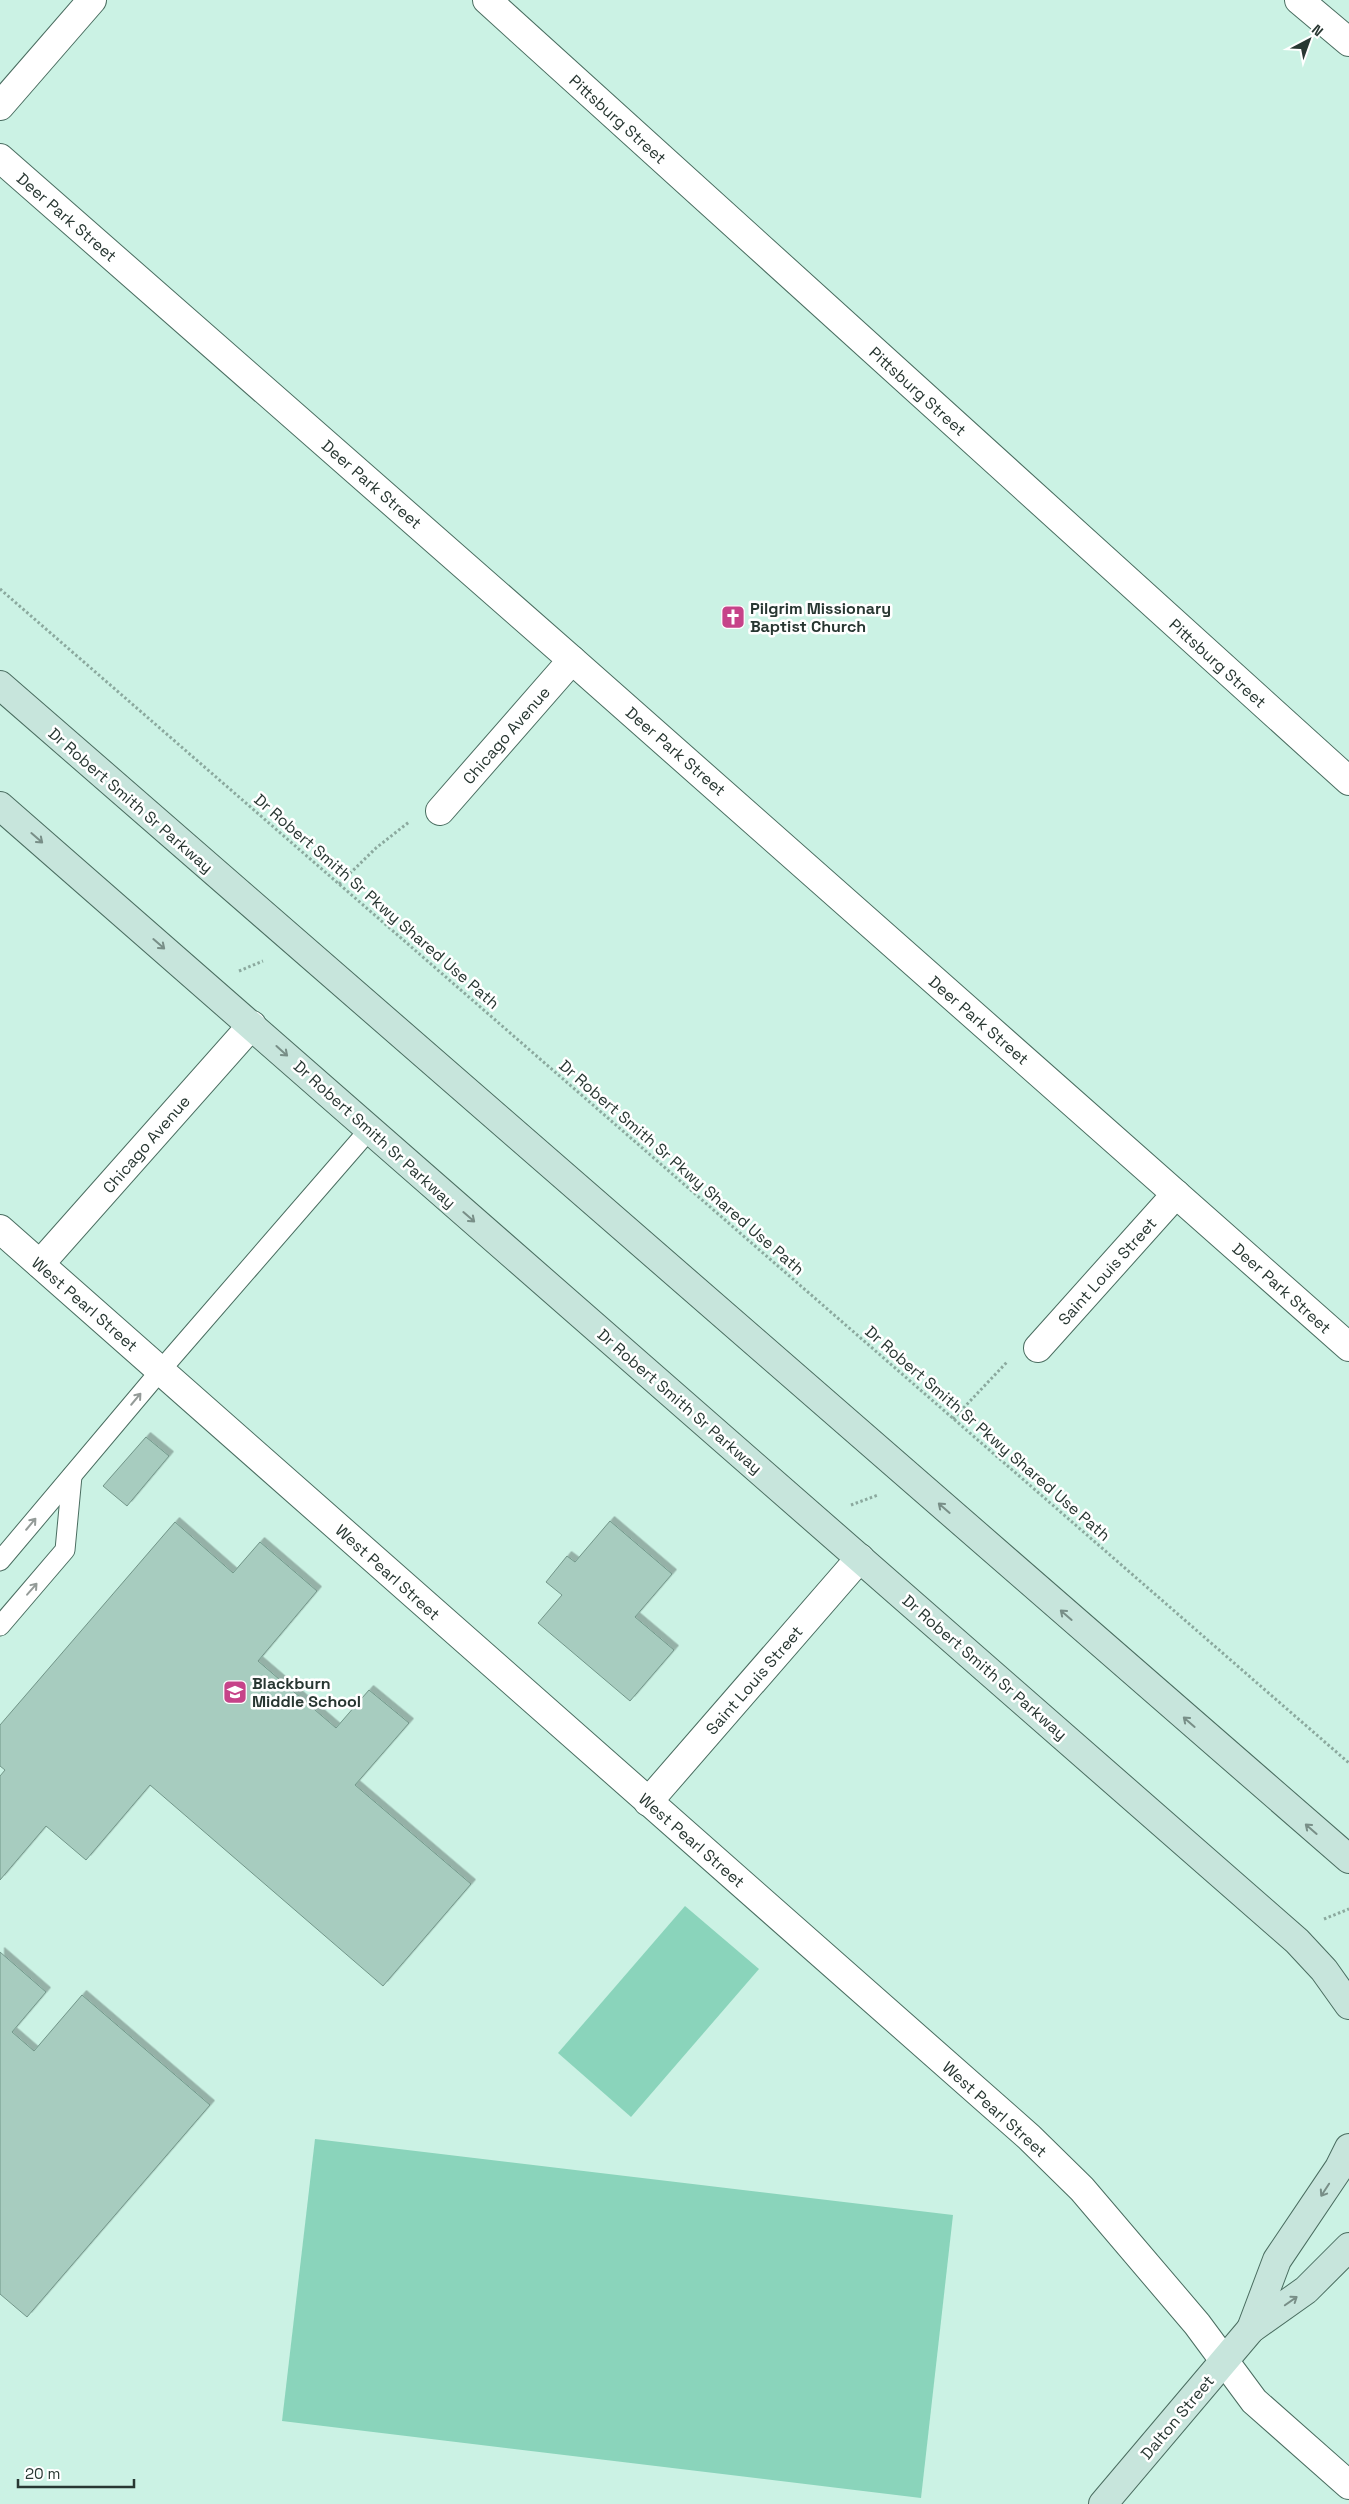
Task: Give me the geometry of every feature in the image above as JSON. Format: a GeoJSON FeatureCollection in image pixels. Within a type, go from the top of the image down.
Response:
{"type":"FeatureCollection","features":[{"type":"Feature","properties":{"kind":"street"},"geometry":{"type":"LineString","coordinates":[[0,106],[92,0]]}},
{"type":"Feature","properties":{"kind":"street","name":"Pittsburg Street"},"geometry":{"type":"LineString","coordinates":[[487,0],[1349,781]]}},
{"type":"Feature","properties":{"kind":"street"},"geometry":{"type":"LineString","coordinates":[[1299,0],[1349,42]]}},
{"type":"Feature","properties":{"kind":"street","name":"Deer Park Street"},"geometry":{"type":"LineString","coordinates":[[0,158],[572,660],[1349,1347]]}},
{"type":"Feature","properties":{"kind":"street","name":"Chicago Avenue"},"geometry":{"type":"LineString","coordinates":[[440,811],[572,660]]}},
{"type":"Feature","properties":{"kind":"street","name":"Dr Robert Smith Sr Parkway"},"geometry":{"type":"LineString","coordinates":[[0,685],[1349,1860]]}},
{"type":"Feature","properties":{"kind":"street","name":"Dr Robert Smith Sr Parkway"},"geometry":{"type":"LineString","coordinates":[[0,806],[1297,1941],[1324,1970],[1349,2006]]}},
{"type":"Feature","properties":{"kind":"street","name":"Chicago Avenue"},"geometry":{"type":"LineString","coordinates":[[40,1264],[252,1025]]}},
{"type":"Feature","properties":{"kind":"street","name":"Saint Louis Street"},"geometry":{"type":"LineString","coordinates":[[1038,1348],[1176,1194]]}},
{"type":"Feature","properties":{"kind":"street","name":"West Pearl Street"},"geometry":{"type":"LineString","coordinates":[[0,1229],[1029,2138],[1075,2182],[1197,2324],[1223,2362],[1254,2401],[1349,2485]]}},
{"type":"Feature","properties":{"kind":"street","name":"Saint Louis Street"},"geometry":{"type":"LineString","coordinates":[[648,1802],[860,1558]]}},
{"type":"Feature","properties":{"kind":"street","name":"Dalton Street"},"geometry":{"type":"LineString","coordinates":[[1251,2329],[1277,2260],[1339,2168],[1349,2148]]}},
{"type":"Feature","properties":{"kind":"street","name":"Dalton Street"},"geometry":{"type":"LineString","coordinates":[[1103,2504],[1251,2329],[1306,2290],[1349,2247]]}},
{"type":"Feature","properties":{"kind":"lane"},"geometry":{"type":"LineString","coordinates":[[0,1561],[160,1371],[369,1130]]}},
{"type":"Feature","properties":{"kind":"lane"},"geometry":{"type":"LineString","coordinates":[[0,1626],[66,1550],[72,1476]]}},
{"type":"Feature","properties":{"kind":"path","name":"Dr Robert Smith Sr Pkwy Shared Use Path"},"geometry":{"type":"LineString","coordinates":[[0,590],[1349,1763]]}},
{"type":"Feature","properties":{"kind":"path"},"geometry":{"type":"LineString","coordinates":[[339,884],[422,808],[440,811]]}},
{"type":"Feature","properties":{"kind":"path"},"geometry":{"type":"LineString","coordinates":[[238,971],[272,957]]}},
{"type":"Feature","properties":{"kind":"path"},"geometry":{"type":"LineString","coordinates":[[953,1419],[1022,1346],[1038,1348]]}},
{"type":"Feature","properties":{"kind":"path"},"geometry":{"type":"LineString","coordinates":[[844,1508],[887,1491]]}},
{"type":"Feature","properties":{"kind":"path"},"geometry":{"type":"LineString","coordinates":[[1318,1922],[1349,1908]]}},
{"type":"Feature","properties":{"kind":"green space"},"geometry":{"type":"Polygon","coordinates":[[[685,1906],[759,1969],[631,2117],[558,2053],[685,1906]]]}},
{"type":"Feature","properties":{"kind":"green space"},"geometry":{"type":"Polygon","coordinates":[[[315,2139],[953,2215],[921,2498],[282,2421],[315,2139]]]}},
{"type":"Feature","properties":{"kind":"building"},"geometry":{"type":"Polygon","coordinates":[[[146,1437],[169,1456],[127,1506],[103,1486],[146,1437]]]}},
{"type":"Feature","properties":{"kind":"building"},"geometry":{"type":"Polygon","coordinates":[[[610,1521],[672,1574],[635,1617],[674,1650],[630,1701],[538,1623],[562,1595],[546,1582],[567,1556],[575,1562],[610,1521]]]}},
{"type":"Feature","properties":{"kind":"building"},"geometry":{"type":"Polygon","coordinates":[[[175,1522],[233,1573],[260,1542],[317,1591],[258,1661],[336,1728],[369,1690],[409,1723],[355,1785],[471,1884],[383,1986],[150,1785],[86,1860],[46,1826],[0,1880],[0,1776],[5,1770],[0,1766],[0,1725],[175,1522]]]}},
{"type":"Feature","properties":{"kind":"building"},"geometry":{"type":"Polygon","coordinates":[[[0,1952],[46,1992],[12,2032],[34,2051],[82,1995],[210,2105],[27,2317],[0,2294],[0,1952]]]}},
{"type":"Feature","properties":{"kind":"place","name":"Pilgrim Missionary Baptist Church"},"geometry":{"type":"Point","coordinates":[733,617]}},
{"type":"Feature","properties":{"kind":"place","name":"Blackburn Middle School"},"geometry":{"type":"Point","coordinates":[235,1692]}}]}
